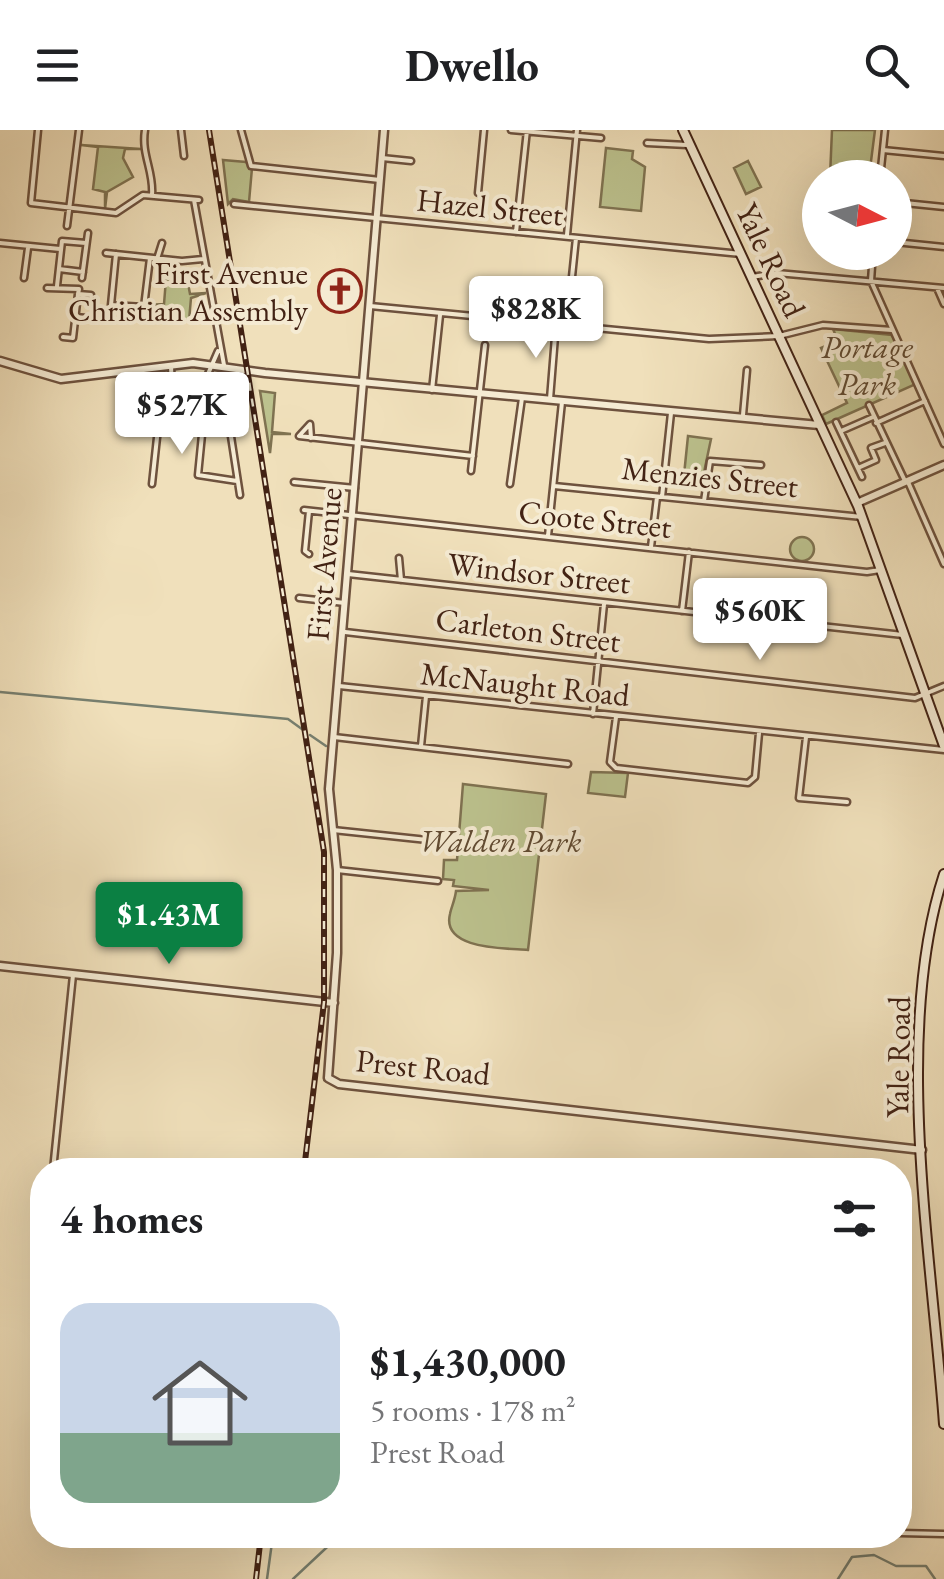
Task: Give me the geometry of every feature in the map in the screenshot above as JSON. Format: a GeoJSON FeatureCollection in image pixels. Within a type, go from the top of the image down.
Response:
{"type":"FeatureCollection","features":[{"type":"Feature","properties":{"kind":"main road","name":"Yale Road"},"geometry":{"type":"LineString","coordinates":[[683,130],[815,423],[862,517],[944,748]]}},
{"type":"Feature","properties":{"kind":"main road","name":"Yale Road"},"geometry":{"type":"LineString","coordinates":[[943,878],[931,918],[922,1016],[923,1150],[944,1424]]}},
{"type":"Feature","properties":{"kind":"street"},"geometry":{"type":"LineString","coordinates":[[38,130],[30,203],[116,213],[142,195],[196,200],[218,351],[224,364]]}},
{"type":"Feature","properties":{"kind":"street"},"geometry":{"type":"LineString","coordinates":[[67,226],[78,130]]}},
{"type":"Feature","properties":{"kind":"street"},"geometry":{"type":"LineString","coordinates":[[144,130],[143,157],[154,178],[152,195]]}},
{"type":"Feature","properties":{"kind":"street"},"geometry":{"type":"LineString","coordinates":[[182,130],[184,156]]}},
{"type":"Feature","properties":{"kind":"street"},"geometry":{"type":"LineString","coordinates":[[242,130],[251,166],[380,180]]}},
{"type":"Feature","properties":{"kind":"street","name":"First Avenue"},"geometry":{"type":"LineString","coordinates":[[334,1003],[337,870],[328,788],[384,130]]}},
{"type":"Feature","properties":{"kind":"street"},"geometry":{"type":"LineString","coordinates":[[478,193],[484,130]]}},
{"type":"Feature","properties":{"kind":"street"},"geometry":{"type":"LineString","coordinates":[[511,130],[601,138]]}},
{"type":"Feature","properties":{"kind":"street"},"geometry":{"type":"LineString","coordinates":[[882,160],[885,130]]}},
{"type":"Feature","properties":{"kind":"street"},"geometry":{"type":"LineString","coordinates":[[516,232],[527,131]]}},
{"type":"Feature","properties":{"kind":"street"},"geometry":{"type":"LineString","coordinates":[[566,237],[577,133]]}},
{"type":"Feature","properties":{"kind":"street"},"geometry":{"type":"LineString","coordinates":[[647,144],[690,144]]}},
{"type":"Feature","properties":{"kind":"street"},"geometry":{"type":"LineString","coordinates":[[883,150],[944,156]]}},
{"type":"Feature","properties":{"kind":"street"},"geometry":{"type":"LineString","coordinates":[[382,158],[410,161]]}},
{"type":"Feature","properties":{"kind":"street","name":"Hazel Street"},"geometry":{"type":"LineString","coordinates":[[234,204],[740,254]]}},
{"type":"Feature","properties":{"kind":"street"},"geometry":{"type":"LineString","coordinates":[[912,204],[944,207]]}},
{"type":"Feature","properties":{"kind":"street"},"geometry":{"type":"LineString","coordinates":[[59,269],[82,275],[88,233]]}},
{"type":"Feature","properties":{"kind":"street"},"geometry":{"type":"LineString","coordinates":[[567,326],[576,238]]}},
{"type":"Feature","properties":{"kind":"street"},"geometry":{"type":"LineString","coordinates":[[57,286],[62,241],[86,243]]}},
{"type":"Feature","properties":{"kind":"street"},"geometry":{"type":"LineString","coordinates":[[0,243],[60,250]]}},
{"type":"Feature","properties":{"kind":"street"},"geometry":{"type":"LineString","coordinates":[[158,258],[162,243]]}},
{"type":"Feature","properties":{"kind":"street"},"geometry":{"type":"LineString","coordinates":[[912,244],[944,247]]}},
{"type":"Feature","properties":{"kind":"street"},"geometry":{"type":"LineString","coordinates":[[24,278],[28,246]]}},
{"type":"Feature","properties":{"kind":"street"},"geometry":{"type":"LineString","coordinates":[[106,253],[203,259]]}},
{"type":"Feature","properties":{"kind":"street"},"geometry":{"type":"LineString","coordinates":[[116,254],[111,306],[144,307],[150,258]]}},
{"type":"Feature","properties":{"kind":"street"},"geometry":{"type":"LineString","coordinates":[[872,270],[871,281],[944,444]]}},
{"type":"Feature","properties":{"kind":"street"},"geometry":{"type":"LineString","coordinates":[[752,277],[777,273],[941,288],[944,304]]}},
{"type":"Feature","properties":{"kind":"street"},"geometry":{"type":"LineString","coordinates":[[46,288],[79,289],[73,338],[63,338]]}},
{"type":"Feature","properties":{"kind":"street"},"geometry":{"type":"LineString","coordinates":[[78,294],[91,295]]}},
{"type":"Feature","properties":{"kind":"street"},"geometry":{"type":"LineString","coordinates":[[369,306],[709,339],[779,336],[823,325],[892,330]]}},
{"type":"Feature","properties":{"kind":"street"},"geometry":{"type":"LineString","coordinates":[[432,390],[440,313]]}},
{"type":"Feature","properties":{"kind":"street"},"geometry":{"type":"LineString","coordinates":[[75,317],[87,318]]}},
{"type":"Feature","properties":{"kind":"street"},"geometry":{"type":"LineString","coordinates":[[550,400],[556,324]]}},
{"type":"Feature","properties":{"kind":"street"},"geometry":{"type":"LineString","coordinates":[[471,471],[484,345]]}},
{"type":"Feature","properties":{"kind":"street"},"geometry":{"type":"LineString","coordinates":[[218,351],[208,374],[198,476],[237,481]]}},
{"type":"Feature","properties":{"kind":"street"},"geometry":{"type":"LineString","coordinates":[[0,361],[61,379],[212,363],[432,390],[742,420],[815,423]]}},
{"type":"Feature","properties":{"kind":"street"},"geometry":{"type":"LineString","coordinates":[[200,363],[208,374]]}},
{"type":"Feature","properties":{"kind":"street"},"geometry":{"type":"LineString","coordinates":[[152,484],[159,419],[172,390],[171,366]]}},
{"type":"Feature","properties":{"kind":"street"},"geometry":{"type":"LineString","coordinates":[[742,420],[747,370]]}},
{"type":"Feature","properties":{"kind":"street"},"geometry":{"type":"LineString","coordinates":[[510,484],[522,398]]}},
{"type":"Feature","properties":{"kind":"street"},"geometry":{"type":"LineString","coordinates":[[207,399],[226,404],[240,495]]}},
{"type":"Feature","properties":{"kind":"street"},"geometry":{"type":"LineString","coordinates":[[841,431],[925,401]]}},
{"type":"Feature","properties":{"kind":"street"},"geometry":{"type":"LineString","coordinates":[[548,536],[562,402]]}},
{"type":"Feature","properties":{"kind":"street"},"geometry":{"type":"LineString","coordinates":[[868,404],[944,564]]}},
{"type":"Feature","properties":{"kind":"street"},"geometry":{"type":"LineString","coordinates":[[651,547],[671,413]]}},
{"type":"Feature","properties":{"kind":"street"},"geometry":{"type":"LineString","coordinates":[[836,422],[862,478]]}},
{"type":"Feature","properties":{"kind":"street"},"geometry":{"type":"LineString","coordinates":[[311,438],[473,456]]}},
{"type":"Feature","properties":{"kind":"street"},"geometry":{"type":"LineString","coordinates":[[858,468],[876,460],[871,448],[885,443]]}},
{"type":"Feature","properties":{"kind":"street"},"geometry":{"type":"LineString","coordinates":[[704,501],[710,461],[761,465]]}},
{"type":"Feature","properties":{"kind":"street"},"geometry":{"type":"LineString","coordinates":[[856,503],[944,465]]}},
{"type":"Feature","properties":{"kind":"street"},"geometry":{"type":"LineString","coordinates":[[294,482],[355,488]]}},
{"type":"Feature","properties":{"kind":"street","name":"Menzies Street"},"geometry":{"type":"LineString","coordinates":[[554,486],[862,517]]}},
{"type":"Feature","properties":{"kind":"street","name":"Coote Street"},"geometry":{"type":"LineString","coordinates":[[309,554],[305,551],[306,511],[867,572],[880,570]]}},
{"type":"Feature","properties":{"kind":"street"},"geometry":{"type":"LineString","coordinates":[[682,611],[689,552]]}},
{"type":"Feature","properties":{"kind":"street"},"geometry":{"type":"LineString","coordinates":[[399,558],[400,580]]}},
{"type":"Feature","properties":{"kind":"street","name":"Windsor Street"},"geometry":{"type":"LineString","coordinates":[[348,574],[904,635]]}},
{"type":"Feature","properties":{"kind":"street"},"geometry":{"type":"LineString","coordinates":[[299,598],[345,603]]}},
{"type":"Feature","properties":{"kind":"street"},"geometry":{"type":"LineString","coordinates":[[593,714],[604,603]]}},
{"type":"Feature","properties":{"kind":"street","name":"Carleton Street"},"geometry":{"type":"LineString","coordinates":[[343,632],[915,698],[944,686]]}},
{"type":"Feature","properties":{"kind":"street","name":"McNaught Road"},"geometry":{"type":"LineString","coordinates":[[339,686],[806,738],[944,748]]}},
{"type":"Feature","properties":{"kind":"street"},"geometry":{"type":"LineString","coordinates":[[420,747],[426,696]]}},
{"type":"Feature","properties":{"kind":"street"},"geometry":{"type":"LineString","coordinates":[[616,716],[610,762],[616,768],[748,783],[755,777],[759,733]]}},
{"type":"Feature","properties":{"kind":"street"},"geometry":{"type":"LineString","coordinates":[[334,738],[568,764]]}},
{"type":"Feature","properties":{"kind":"street"},"geometry":{"type":"LineString","coordinates":[[806,738],[799,798],[847,802]]}},
{"type":"Feature","properties":{"kind":"street"},"geometry":{"type":"LineString","coordinates":[[333,830],[437,840]]}},
{"type":"Feature","properties":{"kind":"street"},"geometry":{"type":"LineString","coordinates":[[337,870],[438,880]]}},
{"type":"Feature","properties":{"kind":"street","name":"Prest Road"},"geometry":{"type":"LineString","coordinates":[[0,966],[334,1003],[327,1075],[334,1083],[923,1150]]}},
{"type":"Feature","properties":{"kind":"street"},"geometry":{"type":"LineString","coordinates":[[53,1158],[73,974]]}},
{"type":"Feature","properties":{"kind":"street"},"geometry":{"type":"LineString","coordinates":[[912,1533],[944,1534]]}},
{"type":"Feature","properties":{"kind":"green space"},"geometry":{"type":"Polygon","coordinates":[[[832,130],[875,130],[871,160],[831,160],[832,130]]]}},
{"type":"Feature","properties":{"kind":"green space"},"geometry":{"type":"Polygon","coordinates":[[[81,145],[141,149],[125,149],[123,158],[133,177],[107,192],[105,209],[105,192],[93,189],[98,147],[81,145]]]}},
{"type":"Feature","properties":{"kind":"green space"},"geometry":{"type":"Polygon","coordinates":[[[606,148],[633,151],[632,159],[645,167],[641,211],[600,207],[606,148]]]}},
{"type":"Feature","properties":{"kind":"green space"},"geometry":{"type":"Polygon","coordinates":[[[223,160],[246,162],[252,168],[249,202],[233,199],[228,204],[223,160]]]}},
{"type":"Feature","properties":{"kind":"green space"},"geometry":{"type":"Polygon","coordinates":[[[748,161],[761,187],[746,194],[734,168],[748,161]]]}},
{"type":"Feature","properties":{"kind":"green space"},"geometry":{"type":"Polygon","coordinates":[[[166,279],[188,283],[190,294],[206,293],[191,298],[189,321],[163,314],[163,307],[148,305],[164,304],[166,279]]]}},
{"type":"Feature","properties":{"kind":"green space","name":"Portage Park"},"geometry":{"type":"Polygon","coordinates":[[[833,329],[892,335],[916,384],[826,424],[822,415],[847,403],[821,348],[838,341],[833,329]]]}},
{"type":"Feature","properties":{"kind":"green space"},"geometry":{"type":"Polygon","coordinates":[[[260,391],[275,393],[272,432],[291,434],[272,434],[270,453],[260,391]]]}},
{"type":"Feature","properties":{"kind":"green space"},"geometry":{"type":"Polygon","coordinates":[[[688,436],[711,439],[703,477],[684,475],[688,436]]]}},
{"type":"Feature","properties":{"kind":"green space"},"geometry":{"type":"Polygon","coordinates":[[[802,537],[811,540],[811,558],[802,561],[793,558],[790,549],[793,540],[802,537]]]}},
{"type":"Feature","properties":{"kind":"green space"},"geometry":{"type":"Polygon","coordinates":[[[591,772],[628,773],[625,797],[588,793],[591,772]]]}},
{"type":"Feature","properties":{"kind":"green space","name":"Walden Park"},"geometry":{"type":"Polygon","coordinates":[[[463,784],[546,794],[528,950],[477,945],[455,935],[450,926],[456,891],[489,890],[453,886],[454,880],[443,879],[444,860],[457,860],[463,784]]]}},
{"type":"Feature","properties":{"kind":"waterway"},"geometry":{"type":"LineString","coordinates":[[0,692],[288,719],[306,732]]}},
{"type":"Feature","properties":{"kind":"waterway"},"geometry":{"type":"LineString","coordinates":[[310,735],[326,746]]}},
{"type":"Feature","properties":{"kind":"waterway"},"geometry":{"type":"LineString","coordinates":[[267,1579],[271,1548]]}},
{"type":"Feature","properties":{"kind":"waterway"},"geometry":{"type":"LineString","coordinates":[[293,1579],[326,1548]]}},
{"type":"Feature","properties":{"kind":"waterway"},"geometry":{"type":"LineString","coordinates":[[838,1579],[852,1557],[874,1555],[896,1566],[926,1566],[935,1579]]}},
{"type":"Feature","properties":{"kind":"railway"},"geometry":{"type":"LineString","coordinates":[[209,130],[324,852],[324,1002],[305,1158]]}},
{"type":"Feature","properties":{"kind":"railway"},"geometry":{"type":"LineString","coordinates":[[256,1579],[260,1548]]}},
{"type":"Feature","properties":{"kind":"place","name":"First Avenue Christian Assembly"},"geometry":{"type":"Point","coordinates":[340,291]}}]}
